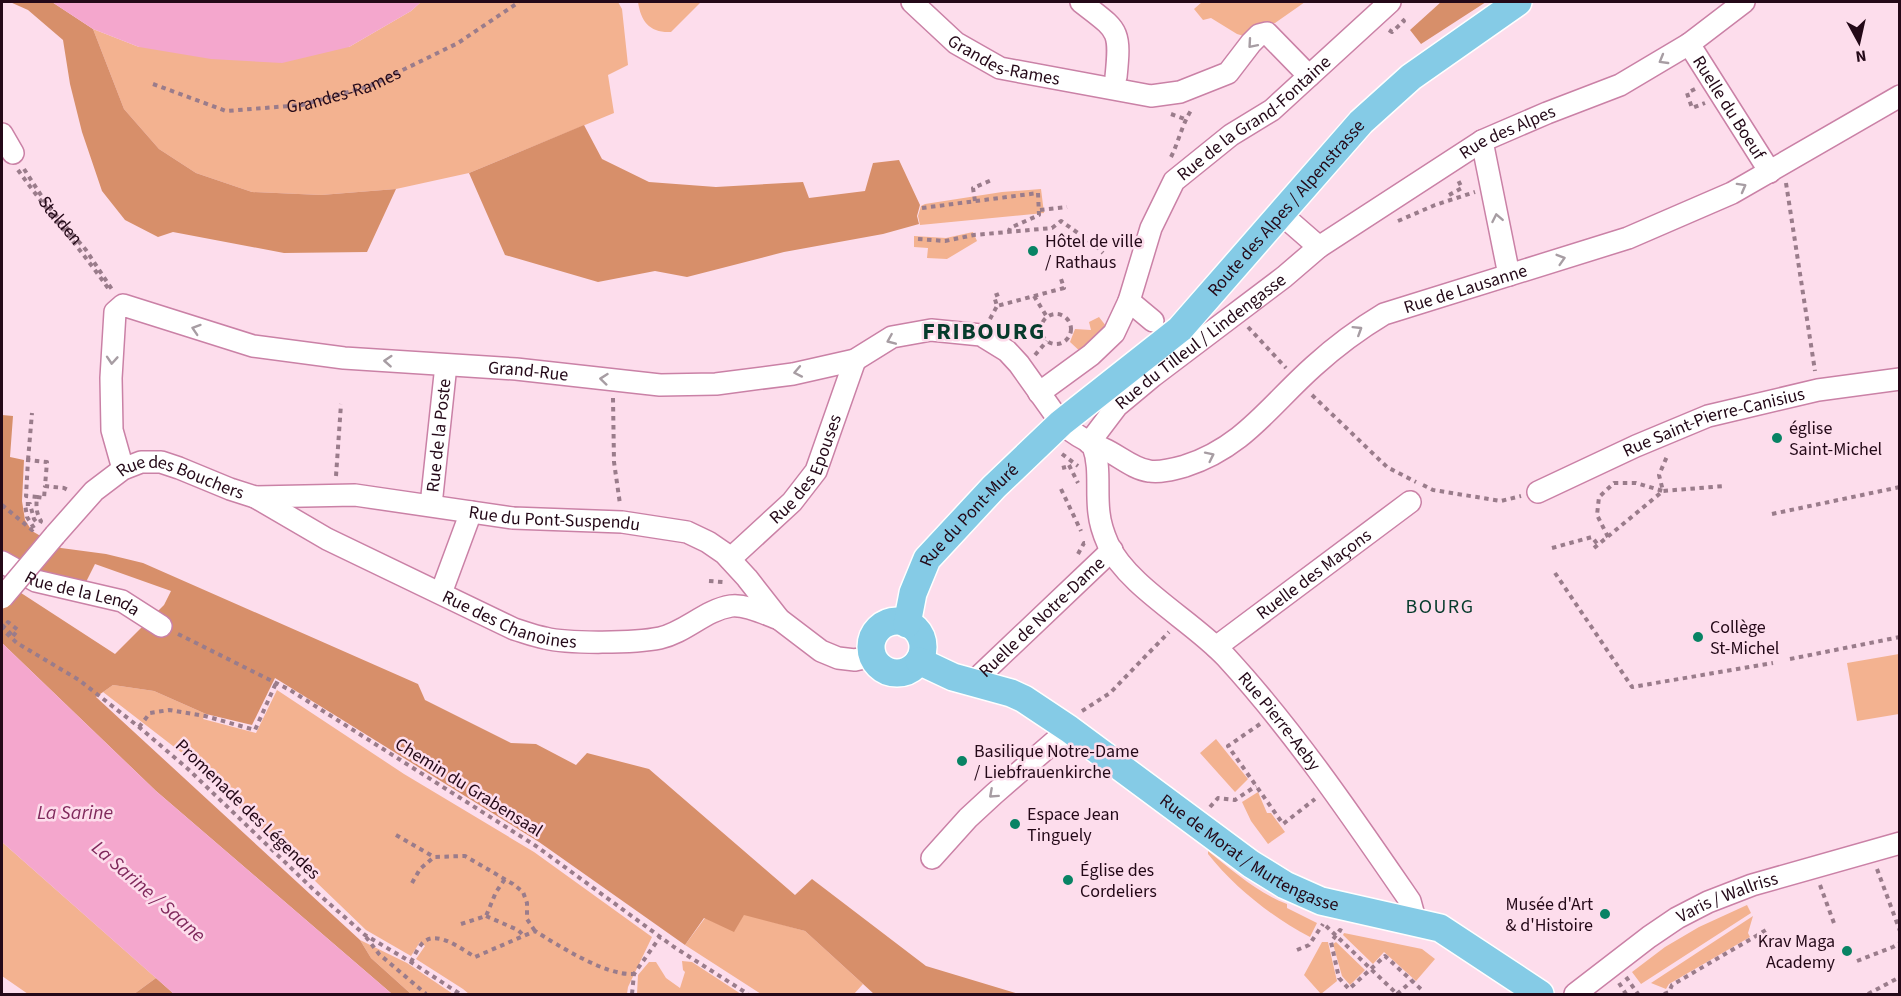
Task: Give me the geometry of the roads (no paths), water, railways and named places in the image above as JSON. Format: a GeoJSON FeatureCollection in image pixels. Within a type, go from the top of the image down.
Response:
{"type":"FeatureCollection","features":[{"type":"Feature","properties":{"kind":"main road","name":"Route des Alpes / Alpenstrasse"},"geometry":{"type":"LineString","coordinates":[[1061,423],[1179,329],[1361,122],[1411,76],[1518,2]]}},
{"type":"Feature","properties":{"kind":"main road","name":"Rue du Pont-Muré"},"geometry":{"type":"LineString","coordinates":[[907,624],[913,593],[927,559],[994,486],[1061,423]]}},
{"type":"Feature","properties":{"kind":"main road"},"geometry":{"type":"LineString","coordinates":[[890,623],[907,624],[920,635],[923,644],[919,661],[909,670],[895,673],[881,668],[873,656],[873,640],[882,626],[890,623]]}},
{"type":"Feature","properties":{"kind":"main road","name":"Rue de Morat / Murtengasse"},"geometry":{"type":"LineString","coordinates":[[919,661],[945,674],[1011,693],[1074,721],[1251,864],[1284,885],[1321,901],[1433,925],[1453,935],[1540,994]]}},
{"type":"Feature","properties":{"kind":"street","name":"Grandes-Rames"},"geometry":{"type":"LineString","coordinates":[[912,2],[956,44],[1000,68],[1115,83],[1151,96],[1180,92],[1221,76],[1233,69],[1259,35],[1267,33],[1309,76]]}},
{"type":"Feature","properties":{"kind":"street"},"geometry":{"type":"LineString","coordinates":[[1081,2],[1111,25],[1118,37],[1115,83]]}},
{"type":"Feature","properties":{"kind":"street","name":"Rue de la Grand-Fontaine"},"geometry":{"type":"LineString","coordinates":[[1039,393],[1091,355],[1114,333],[1129,301],[1151,228],[1174,180],[1231,135],[1272,110],[1390,2]]}},
{"type":"Feature","properties":{"kind":"street","name":"Rue des Alpes"},"geometry":{"type":"LineString","coordinates":[[1319,247],[1482,141],[1620,85],[1689,44],[1744,2]]}},
{"type":"Feature","properties":{"kind":"street","name":"Ruelle du Boeuf"},"geometry":{"type":"LineString","coordinates":[[1689,44],[1777,168]]}},
{"type":"Feature","properties":{"kind":"street","name":"Rue de Lausanne"},"geometry":{"type":"LineString","coordinates":[[1039,393],[1061,423],[1091,445],[1102,448],[1146,471],[1177,468],[1198,461],[1238,439],[1298,381],[1353,333],[1384,314],[1628,238],[1732,193],[1899,96]]}},
{"type":"Feature","properties":{"kind":"street"},"geometry":{"type":"LineString","coordinates":[[2,134],[14,159]]}},
{"type":"Feature","properties":{"kind":"street"},"geometry":{"type":"LineString","coordinates":[[1482,141],[1509,275]]}},
{"type":"Feature","properties":{"kind":"street"},"geometry":{"type":"LineString","coordinates":[[1280,213],[1319,247]]}},
{"type":"Feature","properties":{"kind":"street","name":"Rue du Tilleul / Lindengasse"},"geometry":{"type":"LineString","coordinates":[[1091,445],[1117,406],[1183,347],[1236,313],[1319,247]]}},
{"type":"Feature","properties":{"kind":"street"},"geometry":{"type":"LineString","coordinates":[[1129,301],[1153,321]]}},
{"type":"Feature","properties":{"kind":"street","name":"Grand-Rue"},"geometry":{"type":"LineString","coordinates":[[123,469],[112,430],[111,378],[115,312],[119,302],[253,346],[344,358],[516,369],[660,385],[716,384],[793,374],[855,360],[892,337],[931,330],[981,335],[1007,351],[1027,374],[1039,393]]}},
{"type":"Feature","properties":{"kind":"street","name":"Rue des Epouses"},"geometry":{"type":"LineString","coordinates":[[730,559],[792,502],[816,471],[855,360]]}},
{"type":"Feature","properties":{"kind":"street","name":"Rue de la Poste"},"geometry":{"type":"LineString","coordinates":[[431,505],[446,364]]}},
{"type":"Feature","properties":{"kind":"street","name":"Rue Saint-Pierre-Canisius"},"geometry":{"type":"LineString","coordinates":[[1538,492],[1636,446],[1708,416],[1818,390],[1899,378]]}},
{"type":"Feature","properties":{"kind":"street","name":"Rue Pierre-Aeby"},"geometry":{"type":"LineString","coordinates":[[1091,445],[1097,456],[1099,518],[1112,550],[1133,576],[1216,647],[1273,714],[1329,787],[1410,901],[1413,912],[1412,920]]}},
{"type":"Feature","properties":{"kind":"street","name":"Rue des Bouchers"},"geometry":{"type":"LineString","coordinates":[[2,598],[94,490],[123,469],[141,462],[161,462],[255,497],[333,496]]}},
{"type":"Feature","properties":{"kind":"street","name":"Rue du Pont-Suspendu"},"geometry":{"type":"LineString","coordinates":[[333,496],[355,495],[513,518],[593,523],[622,522],[687,532],[708,542],[730,559],[779,619]]}},
{"type":"Feature","properties":{"kind":"street","name":"Rue des Chanoines"},"geometry":{"type":"LineString","coordinates":[[255,497],[327,539],[514,629],[547,639],[586,641],[658,638],[680,632],[713,612],[732,606],[746,608],[779,619]]}},
{"type":"Feature","properties":{"kind":"street","name":"Ruelle des Maçons"},"geometry":{"type":"LineString","coordinates":[[1216,647],[1410,502]]}},
{"type":"Feature","properties":{"kind":"street"},"geometry":{"type":"LineString","coordinates":[[441,593],[471,512]]}},
{"type":"Feature","properties":{"kind":"street","name":"Ruelle de Notre-Dame"},"geometry":{"type":"LineString","coordinates":[[972,683],[1112,550]]}},
{"type":"Feature","properties":{"kind":"street","name":"Rue de la Lenda"},"geometry":{"type":"LineString","coordinates":[[2,562],[36,581],[122,601],[161,626]]}},
{"type":"Feature","properties":{"kind":"street"},"geometry":{"type":"LineString","coordinates":[[779,619],[821,651],[830,655],[855,660],[873,656]]}},
{"type":"Feature","properties":{"kind":"street"},"geometry":{"type":"LineString","coordinates":[[932,858],[985,802],[1074,721]]}},
{"type":"Feature","properties":{"kind":"street","name":"Varis / Wallriss"},"geometry":{"type":"LineString","coordinates":[[1575,994],[1649,937],[1677,918],[1708,902],[1752,885],[1899,843]]}},
{"type":"Feature","properties":{"kind":"water"},"geometry":{"type":"Polygon","coordinates":[[[52,2],[421,2],[411,11],[349,47],[282,63],[211,59],[139,47],[93,29],[52,2]]]}},
{"type":"Feature","properties":{"kind":"water","name":"La Sarine"},"geometry":{"type":"Polygon","coordinates":[[[2,643],[156,791],[392,994],[174,994],[2,842],[2,643]]]}},
{"type":"Feature","properties":{"kind":"place","name":"Hôtel de ville / Rathaus"},"geometry":{"type":"Point","coordinates":[1033,251]}},
{"type":"Feature","properties":{"kind":"place","name":"église Saint-Michel"},"geometry":{"type":"Point","coordinates":[1777,438]}},
{"type":"Feature","properties":{"kind":"place","name":"Collège St-Michel"},"geometry":{"type":"Point","coordinates":[1698,637]}},
{"type":"Feature","properties":{"kind":"place","name":"Basilique Notre-Dame / Liebfrauenkirche"},"geometry":{"type":"Point","coordinates":[962,761]}},
{"type":"Feature","properties":{"kind":"place","name":"Espace Jean Tinguely"},"geometry":{"type":"Point","coordinates":[1015,824]}},
{"type":"Feature","properties":{"kind":"place","name":"Église des Cordeliers"},"geometry":{"type":"Point","coordinates":[1068,880]}},
{"type":"Feature","properties":{"kind":"place","name":"Musée d'Art & d'Histoire"},"geometry":{"type":"Point","coordinates":[1605,914]}},
{"type":"Feature","properties":{"kind":"place","name":"Krav Maga Academy"},"geometry":{"type":"Point","coordinates":[1847,951]}},
{"type":"Feature","properties":{"kind":"district","name":"FRIBOURG"},"geometry":{"type":"Point","coordinates":[984,331]}},
{"type":"Feature","properties":{"kind":"district","name":"BOURG"},"geometry":{"type":"Point","coordinates":[1440,606]}},
{"type":"Feature","properties":{"kind":"water label","name":"La Sarine / Saane"},"geometry":{"type":"Point","coordinates":[149,891]}}]}
